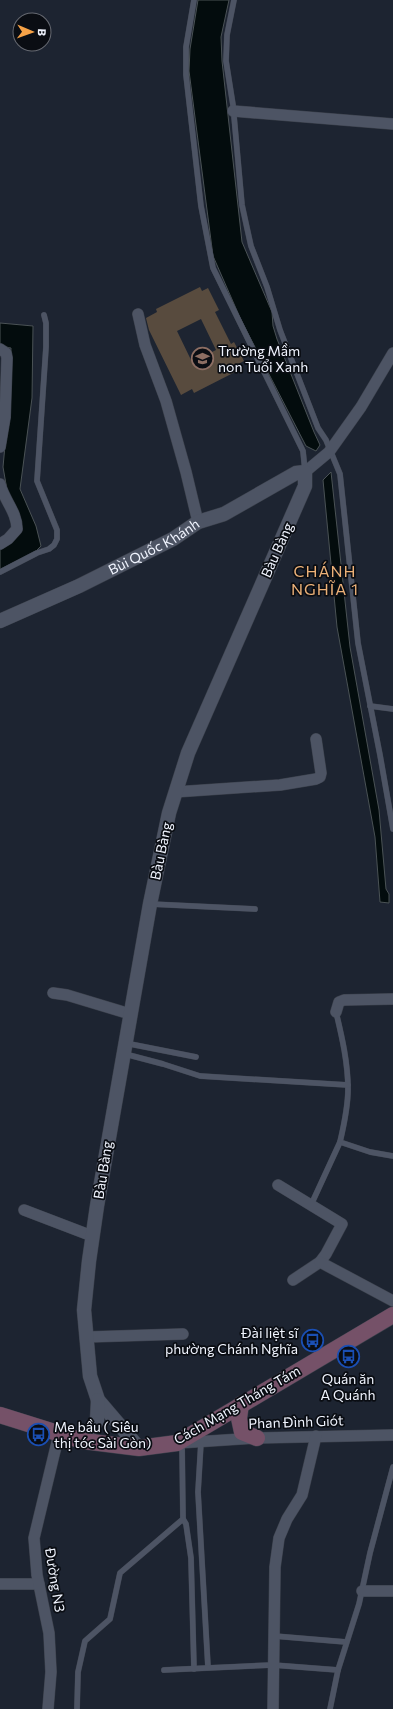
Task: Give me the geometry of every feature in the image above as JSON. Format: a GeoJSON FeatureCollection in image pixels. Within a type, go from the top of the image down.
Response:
{"type":"FeatureCollection","features":[{"type":"Feature","properties":{"kind":"main road","name":"Cách Mạng Tháng Tám"},"geometry":{"type":"LineString","coordinates":[[0,1415],[83,1441],[139,1448],[179,1443],[241,1404],[393,1315]]}},
{"type":"Feature","properties":{"kind":"main road"},"geometry":{"type":"LineString","coordinates":[[241,1404],[239,1418],[242,1432],[257,1438]]}},
{"type":"Feature","properties":{"kind":"street"},"geometry":{"type":"LineString","coordinates":[[233,111],[393,124]]}},
{"type":"Feature","properties":{"kind":"street"},"geometry":{"type":"LineString","coordinates":[[138,314],[145,345],[166,401],[198,522]]}},
{"type":"Feature","properties":{"kind":"street"},"geometry":{"type":"LineString","coordinates":[[0,349],[6,353],[8,358],[5,417],[0,447]]}},
{"type":"Feature","properties":{"kind":"street"},"geometry":{"type":"LineString","coordinates":[[305,472],[329,452],[361,407],[393,353]]}},
{"type":"Feature","properties":{"kind":"street","name":"Bùi Quốc Khánh"},"geometry":{"type":"LineString","coordinates":[[0,621],[78,586],[173,540],[198,522],[224,514],[296,472],[305,472]]}},
{"type":"Feature","properties":{"kind":"street","name":"Bàu Bàng"},"geometry":{"type":"LineString","coordinates":[[98,1400],[90,1376],[84,1310],[92,1236],[150,904],[169,813],[188,754],[305,486],[305,472]]}},
{"type":"Feature","properties":{"kind":"street"},"geometry":{"type":"LineString","coordinates":[[0,484],[2,492],[15,514],[17,528],[8,539],[0,544]]}},
{"type":"Feature","properties":{"kind":"street"},"geometry":{"type":"LineString","coordinates":[[175,792],[280,785],[316,779],[321,773],[316,739]]}},
{"type":"Feature","properties":{"kind":"street"},"geometry":{"type":"LineString","coordinates":[[53,993],[67,995],[130,1014]]}},
{"type":"Feature","properties":{"kind":"street"},"geometry":{"type":"LineString","coordinates":[[336,1012],[339,1002],[344,1000],[393,999]]}},
{"type":"Feature","properties":{"kind":"street"},"geometry":{"type":"LineString","coordinates":[[278,1185],[342,1224],[320,1262],[292,1280]]}},
{"type":"Feature","properties":{"kind":"street"},"geometry":{"type":"LineString","coordinates":[[24,1210],[92,1236]]}},
{"type":"Feature","properties":{"kind":"street"},"geometry":{"type":"LineString","coordinates":[[320,1262],[393,1301]]}},
{"type":"Feature","properties":{"kind":"street"},"geometry":{"type":"LineString","coordinates":[[87,1337],[183,1334]]}},
{"type":"Feature","properties":{"kind":"street"},"geometry":{"type":"LineString","coordinates":[[83,1441],[97,1421],[98,1400]]}},
{"type":"Feature","properties":{"kind":"street"},"geometry":{"type":"LineString","coordinates":[[98,1400],[139,1448]]}},
{"type":"Feature","properties":{"kind":"street","name":"Đường N3"},"geometry":{"type":"LineString","coordinates":[[48,1709],[51,1672],[49,1633],[39,1584],[34,1538],[59,1434]]}},
{"type":"Feature","properties":{"kind":"street","name":"Phan Đình Giót"},"geometry":{"type":"LineString","coordinates":[[179,1443],[257,1438],[393,1435]]}},
{"type":"Feature","properties":{"kind":"street"},"geometry":{"type":"LineString","coordinates":[[273,1709],[275,1567],[279,1538],[287,1519],[302,1495],[316,1436]]}},
{"type":"Feature","properties":{"kind":"street"},"geometry":{"type":"LineString","coordinates":[[0,1584],[39,1584]]}},
{"type":"Feature","properties":{"kind":"street"},"geometry":{"type":"LineString","coordinates":[[362,1591],[393,1592]]}},
{"type":"Feature","properties":{"kind":"lane"},"geometry":{"type":"LineString","coordinates":[[194,0],[186,47],[186,75],[201,206],[213,268],[303,451],[305,472]]}},
{"type":"Feature","properties":{"kind":"lane"},"geometry":{"type":"LineString","coordinates":[[234,0],[226,35],[226,61],[233,111],[242,205],[251,246],[269,293],[280,330],[318,428],[326,440],[329,452],[340,474],[358,643],[393,829]]}},
{"type":"Feature","properties":{"kind":"lane"},"geometry":{"type":"LineString","coordinates":[[0,572],[36,553],[49,549],[54,545],[57,538],[56,530],[37,482],[46,347],[46,322],[44,315]]}},
{"type":"Feature","properties":{"kind":"lane"},"geometry":{"type":"LineString","coordinates":[[370,706],[393,709]]}},
{"type":"Feature","properties":{"kind":"lane"},"geometry":{"type":"LineString","coordinates":[[150,904],[255,909]]}},
{"type":"Feature","properties":{"kind":"lane"},"geometry":{"type":"LineString","coordinates":[[311,1205],[340,1142],[346,1112],[348,1085],[341,1034],[336,1012]]}},
{"type":"Feature","properties":{"kind":"lane"},"geometry":{"type":"LineString","coordinates":[[124,1048],[163,1064],[200,1076],[348,1085]]}},
{"type":"Feature","properties":{"kind":"lane"},"geometry":{"type":"LineString","coordinates":[[124,1048],[196,1058]]}},
{"type":"Feature","properties":{"kind":"lane"},"geometry":{"type":"LineString","coordinates":[[340,1142],[370,1152],[393,1156]]}},
{"type":"Feature","properties":{"kind":"lane"},"geometry":{"type":"LineString","coordinates":[[201,1442],[198,1492],[208,1668]]}},
{"type":"Feature","properties":{"kind":"lane"},"geometry":{"type":"LineString","coordinates":[[179,1443],[183,1520],[186,1524],[191,1558],[194,1669]]}},
{"type":"Feature","properties":{"kind":"lane"},"geometry":{"type":"LineString","coordinates":[[330,1709],[338,1670],[359,1604],[370,1553],[393,1467]]}},
{"type":"Feature","properties":{"kind":"lane"},"geometry":{"type":"LineString","coordinates":[[77,1709],[78,1672],[85,1641],[110,1620],[120,1573],[183,1520]]}},
{"type":"Feature","properties":{"kind":"lane"},"geometry":{"type":"LineString","coordinates":[[274,1636],[346,1642]]}},
{"type":"Feature","properties":{"kind":"lane"},"geometry":{"type":"LineString","coordinates":[[164,1670],[273,1665],[338,1670]]}},
{"type":"Feature","properties":{"kind":"shaded area"},"geometry":{"type":"Polygon","coordinates":[[[198,0],[229,0],[221,37],[222,61],[242,242],[272,312],[273,326],[277,339],[320,445],[316,451],[306,446],[241,320],[213,256],[189,71],[190,49],[198,0]]]}},
{"type":"Feature","properties":{"kind":"shaded area"},"geometry":{"type":"Polygon","coordinates":[[[0,323],[33,326],[32,398],[20,489],[36,526],[41,546],[33,554],[0,571],[0,550],[20,529],[7,490],[3,467],[9,402],[11,348],[0,346],[0,323]]]}},
{"type":"Feature","properties":{"kind":"shaded area"},"geometry":{"type":"Polygon","coordinates":[[[331,472],[350,647],[379,810],[386,889],[389,894],[389,903],[380,902],[375,837],[337,627],[323,480],[331,472]]]}},
{"type":"Feature","properties":{"kind":"building"},"geometry":{"type":"Polygon","coordinates":[[[200,287],[202,291],[208,288],[219,310],[215,312],[231,344],[234,342],[244,361],[236,365],[239,370],[194,393],[192,389],[181,395],[149,330],[146,318],[157,312],[156,309],[200,287]],[[201,319],[177,331],[192,362],[216,350],[201,319]]]}},
{"type":"Feature","properties":{"kind":"place","name":"Trường Mầm non Tuổi Xanh"},"geometry":{"type":"Point","coordinates":[202,359]}},
{"type":"Feature","properties":{"kind":"place","name":"Đài liệt sĩ phường Chánh Nghĩa"},"geometry":{"type":"Point","coordinates":[313,1341]}},
{"type":"Feature","properties":{"kind":"place","name":"Quán ăn A Quánh"},"geometry":{"type":"Point","coordinates":[348,1357]}},
{"type":"Feature","properties":{"kind":"place","name":"Mẹ bầu ( Siêu thị tóc Sài Gòn)"},"geometry":{"type":"Point","coordinates":[39,1435]}},
{"type":"Feature","properties":{"kind":"district","name":"CHÁNH NGHĨA 1"},"geometry":{"type":"Point","coordinates":[325,580]}}]}
